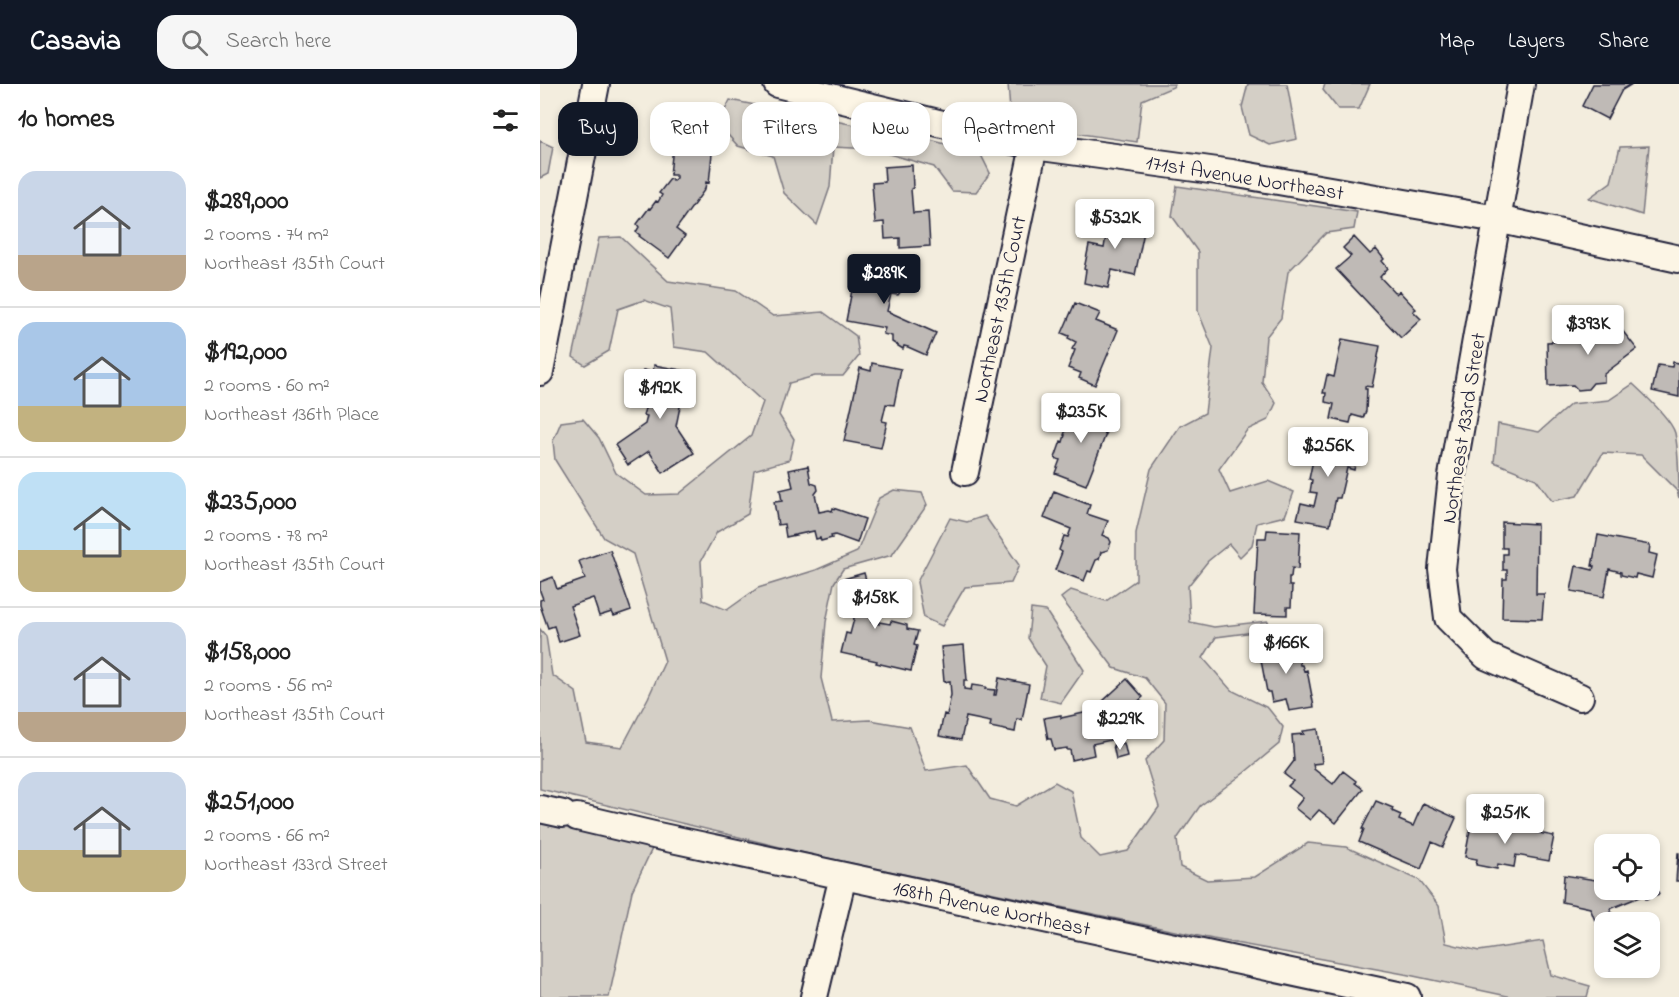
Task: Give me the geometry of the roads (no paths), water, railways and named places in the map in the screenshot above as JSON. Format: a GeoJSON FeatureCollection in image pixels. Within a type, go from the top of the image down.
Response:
{"type":"FeatureCollection","features":[{"type":"Feature","properties":{"kind":"street"},"geometry":{"type":"LineString","coordinates":[[540,372],[596,84]]}},
{"type":"Feature","properties":{"kind":"street","name":"171st Avenue Northeast"},"geometry":{"type":"LineString","coordinates":[[777,84],[942,124]]}},
{"type":"Feature","properties":{"kind":"street","name":"Northeast 133rd Street"},"geometry":{"type":"LineString","coordinates":[[1521,84],[1452,476],[1442,568],[1448,618],[1486,656],[1580,697]]}},
{"type":"Feature","properties":{"kind":"street","name":"171st Avenue Northeast"},"geometry":{"type":"LineString","coordinates":[[1077,152],[1232,173],[1497,219],[1679,259]]}},
{"type":"Feature","properties":{"kind":"street","name":"Northeast 135th Court"},"geometry":{"type":"LineString","coordinates":[[965,472],[1032,156]]}},
{"type":"Feature","properties":{"kind":"street","name":"168th Avenue Northeast"},"geometry":{"type":"LineString","coordinates":[[560,813],[1407,997]]}},
{"type":"Feature","properties":{"kind":"street"},"geometry":{"type":"LineString","coordinates":[[814,997],[843,876]]}}]}
